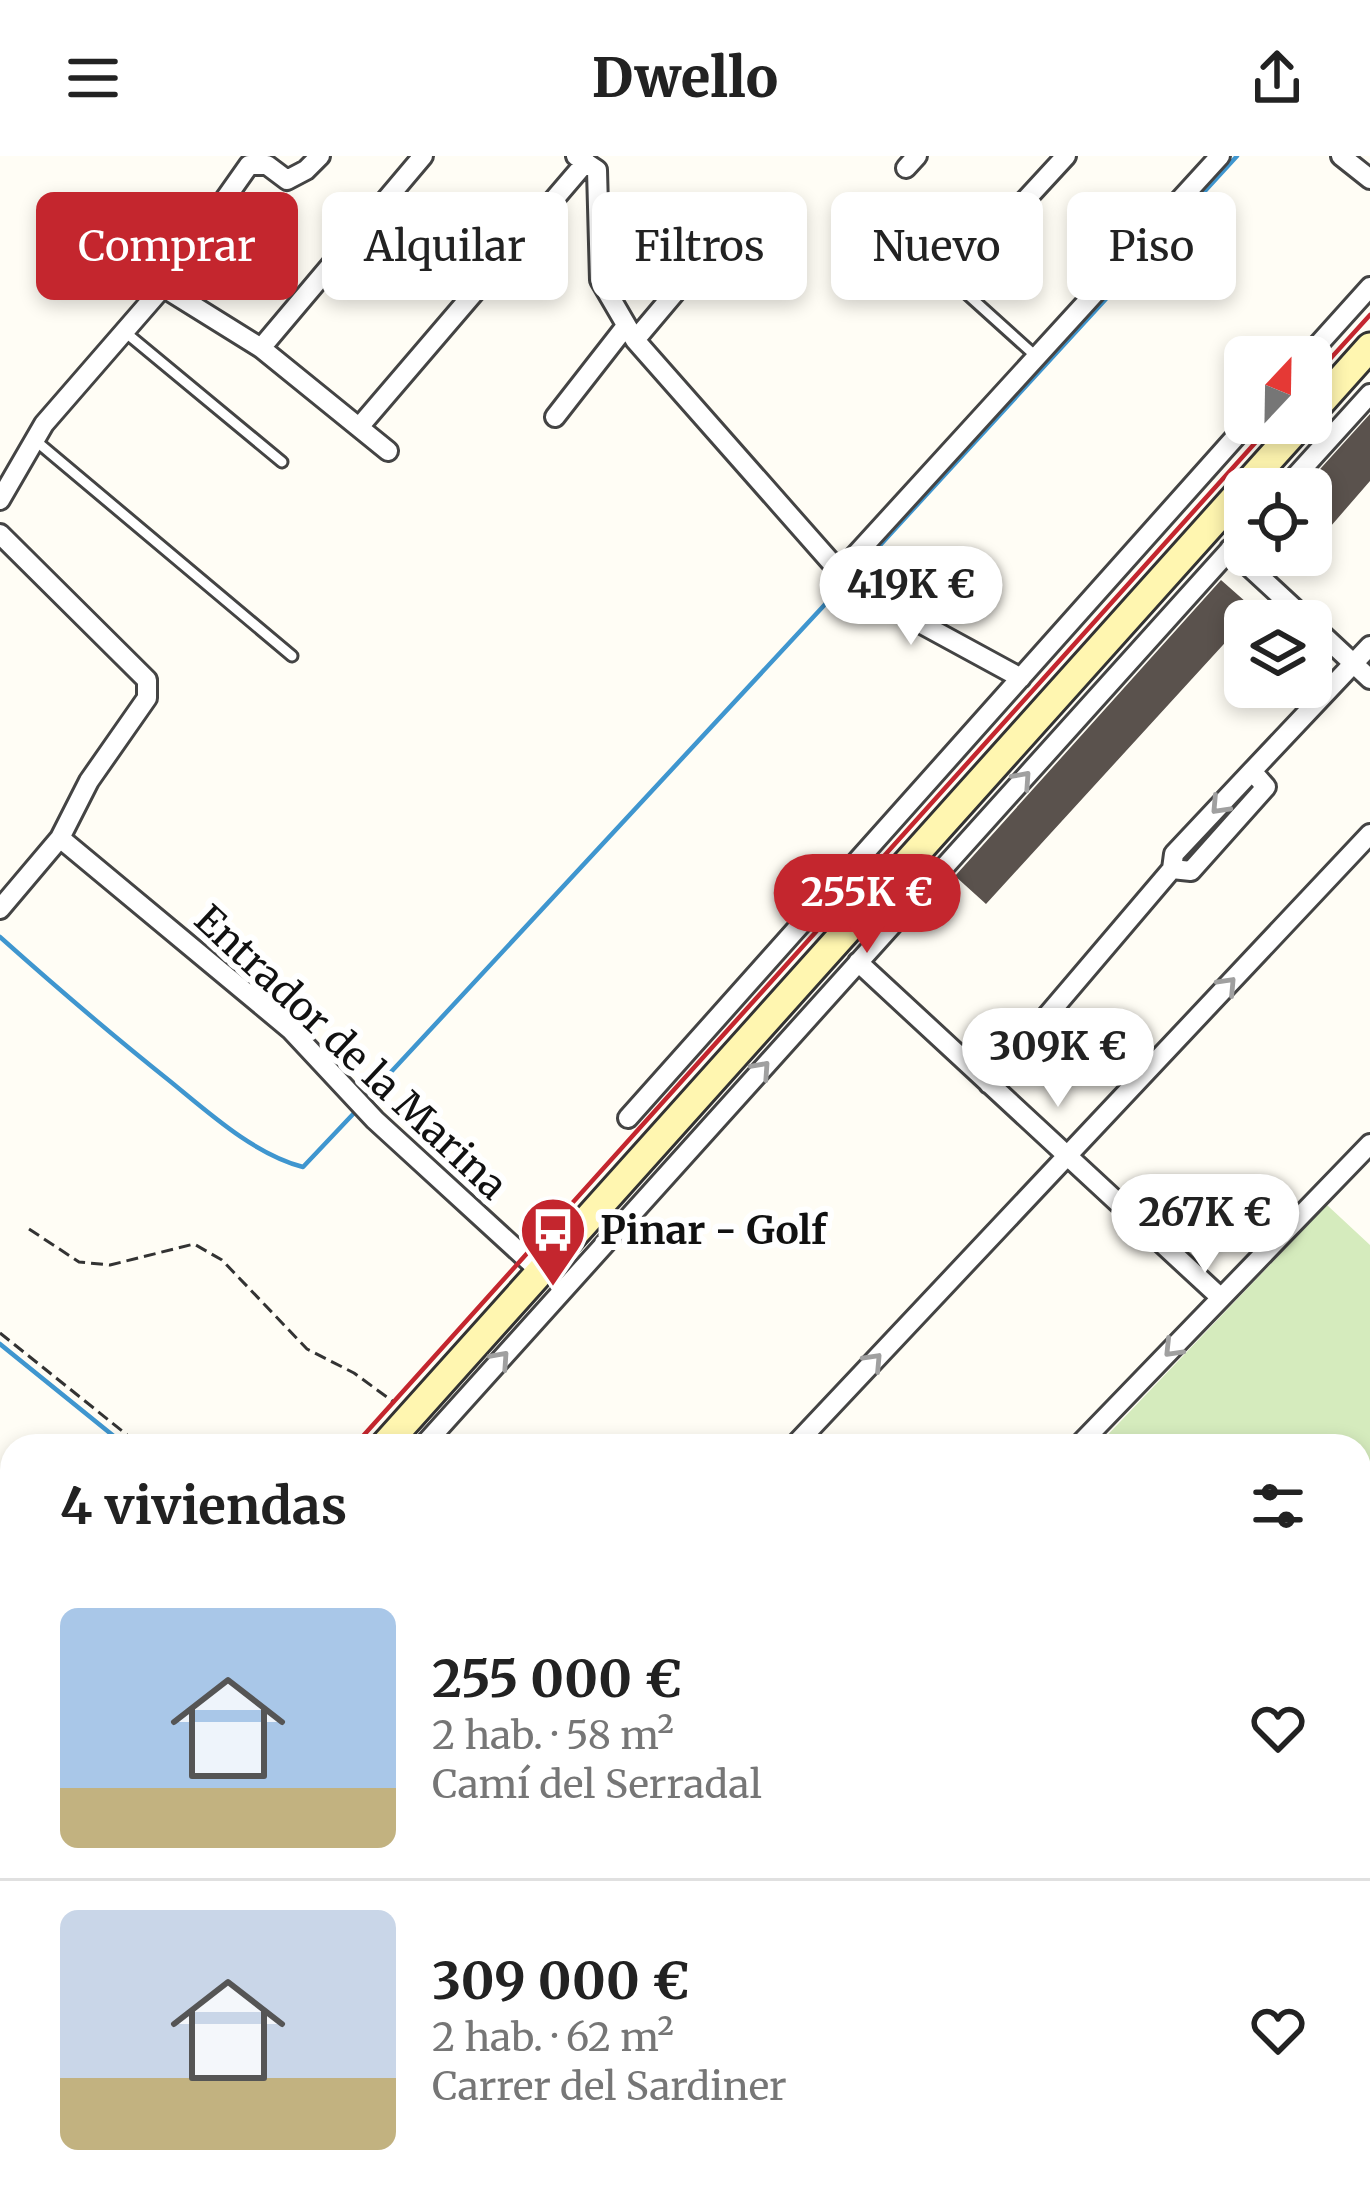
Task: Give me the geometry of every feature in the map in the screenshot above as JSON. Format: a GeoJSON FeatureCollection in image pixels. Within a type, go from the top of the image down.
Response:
{"type":"FeatureCollection","features":[{"type":"Feature","properties":{"kind":"street"},"geometry":{"type":"LineString","coordinates":[[228,192],[249,160],[268,165],[287,179],[320,156]]}},
{"type":"Feature","properties":{"kind":"street"},"geometry":{"type":"LineString","coordinates":[[261,348],[423,156]]}},
{"type":"Feature","properties":{"kind":"street"},"geometry":{"type":"LineString","coordinates":[[1032,192],[1066,156]]}},
{"type":"Feature","properties":{"kind":"street"},"geometry":{"type":"LineString","coordinates":[[841,571],[1220,156]]}},
{"type":"Feature","properties":{"kind":"street"},"geometry":{"type":"LineString","coordinates":[[1341,156],[1370,179]]}},
{"type":"Feature","properties":{"kind":"street"},"geometry":{"type":"LineString","coordinates":[[360,426],[592,161]]}},
{"type":"Feature","properties":{"kind":"street"},"geometry":{"type":"LineString","coordinates":[[592,161],[600,280],[630,333],[852,586],[1022,678]]}},
{"type":"Feature","properties":{"kind":"street"},"geometry":{"type":"LineString","coordinates":[[1326,336],[1370,287]]}},
{"type":"Feature","properties":{"kind":"street"},"geometry":{"type":"LineString","coordinates":[[0,500],[44,424],[152,300]]}},
{"type":"Feature","properties":{"kind":"street"},"geometry":{"type":"LineString","coordinates":[[185,300],[261,348],[388,452]]}},
{"type":"Feature","properties":{"kind":"street"},"geometry":{"type":"LineString","coordinates":[[555,416],[662,300]]}},
{"type":"Feature","properties":{"kind":"street"},"geometry":{"type":"LineString","coordinates":[[1332,390],[1370,347]]}},
{"type":"Feature","properties":{"kind":"street"},"geometry":{"type":"LineString","coordinates":[[1303,468],[1370,394]]}},
{"type":"Feature","properties":{"kind":"street"},"geometry":{"type":"LineString","coordinates":[[628,1118],[1229,444]]}},
{"type":"Feature","properties":{"kind":"street"},"geometry":{"type":"LineString","coordinates":[[395,1434],[1283,444]]}},
{"type":"Feature","properties":{"kind":"street"},"geometry":{"type":"LineString","coordinates":[[0,534],[147,680],[147,698],[89,781],[59,838],[0,909]]}},
{"type":"Feature","properties":{"kind":"street"},"geometry":{"type":"LineString","coordinates":[[434,1434],[1224,556]]}},
{"type":"Feature","properties":{"kind":"street"},"geometry":{"type":"LineString","coordinates":[[1259,576],[1284,600]]}},
{"type":"Feature","properties":{"kind":"street"},"geometry":{"type":"LineString","coordinates":[[1332,644],[1370,679]]}},
{"type":"Feature","properties":{"kind":"street"},"geometry":{"type":"LineString","coordinates":[[989,1084],[1172,868],[1191,871],[1266,787],[1252,771],[1370,646]]}},
{"type":"Feature","properties":{"kind":"street"},"geometry":{"type":"LineString","coordinates":[[805,1434],[1370,834]]}},
{"type":"Feature","properties":{"kind":"street","name":"Entrador de la Marina"},"geometry":{"type":"LineString","coordinates":[[59,838],[291,1030],[375,1120],[541,1272]]}},
{"type":"Feature","properties":{"kind":"street"},"geometry":{"type":"LineString","coordinates":[[858,962],[1221,1298]]}},
{"type":"Feature","properties":{"kind":"street"},"geometry":{"type":"LineString","coordinates":[[1090,1434],[1370,1144]]}},
{"type":"Feature","properties":{"kind":"lane"},"geometry":{"type":"LineString","coordinates":[[974,300],[1039,358]]}},
{"type":"Feature","properties":{"kind":"lane"},"geometry":{"type":"LineString","coordinates":[[124,331],[283,462]]}},
{"type":"Feature","properties":{"kind":"lane"},"geometry":{"type":"LineString","coordinates":[[36,440],[292,656]]}},
{"type":"Feature","properties":{"kind":"path"},"geometry":{"type":"LineString","coordinates":[[29,1228],[79,1262],[110,1265],[194,1244],[222,1260],[307,1349],[354,1373],[412,1415]]}},
{"type":"Feature","properties":{"kind":"path"},"geometry":{"type":"LineString","coordinates":[[0,1333],[126,1434]]}},
{"type":"Feature","properties":{"kind":"green space"},"geometry":{"type":"Polygon","coordinates":[[[1327,1205],[1370,1245],[1370,1434],[1108,1434],[1327,1205]]]}},
{"type":"Feature","properties":{"kind":"building"},"geometry":{"type":"Polygon","coordinates":[[[1370,414],[1370,481],[1332,525],[1332,468],[1321,468],[1370,414]]]}},
{"type":"Feature","properties":{"kind":"building"},"geometry":{"type":"Polygon","coordinates":[[[1221,580],[1244,600],[1224,600],[1224,644],[986,904],[955,876],[1221,580]]]}},
{"type":"Feature","properties":{"kind":"waterway"},"geometry":{"type":"LineString","coordinates":[[850,578],[1237,156]]}},
{"type":"Feature","properties":{"kind":"waterway"},"geometry":{"type":"LineString","coordinates":[[365,1100],[843,585]]}},
{"type":"Feature","properties":{"kind":"waterway"},"geometry":{"type":"LineString","coordinates":[[0,937],[201,1107],[267,1153],[303,1167],[356,1111]]}},
{"type":"Feature","properties":{"kind":"waterway"},"geometry":{"type":"LineString","coordinates":[[0,1344],[111,1434]]}},
{"type":"Feature","properties":{"kind":"railway"},"geometry":{"type":"LineString","coordinates":[[1332,357],[1370,315]]}},
{"type":"Feature","properties":{"kind":"railway"},"geometry":{"type":"LineString","coordinates":[[365,1434],[1254,444]]}},
{"type":"Feature","properties":{"kind":"place","name":"Pinar - Golf"},"geometry":{"type":"Point","coordinates":[553,1289]}}]}
